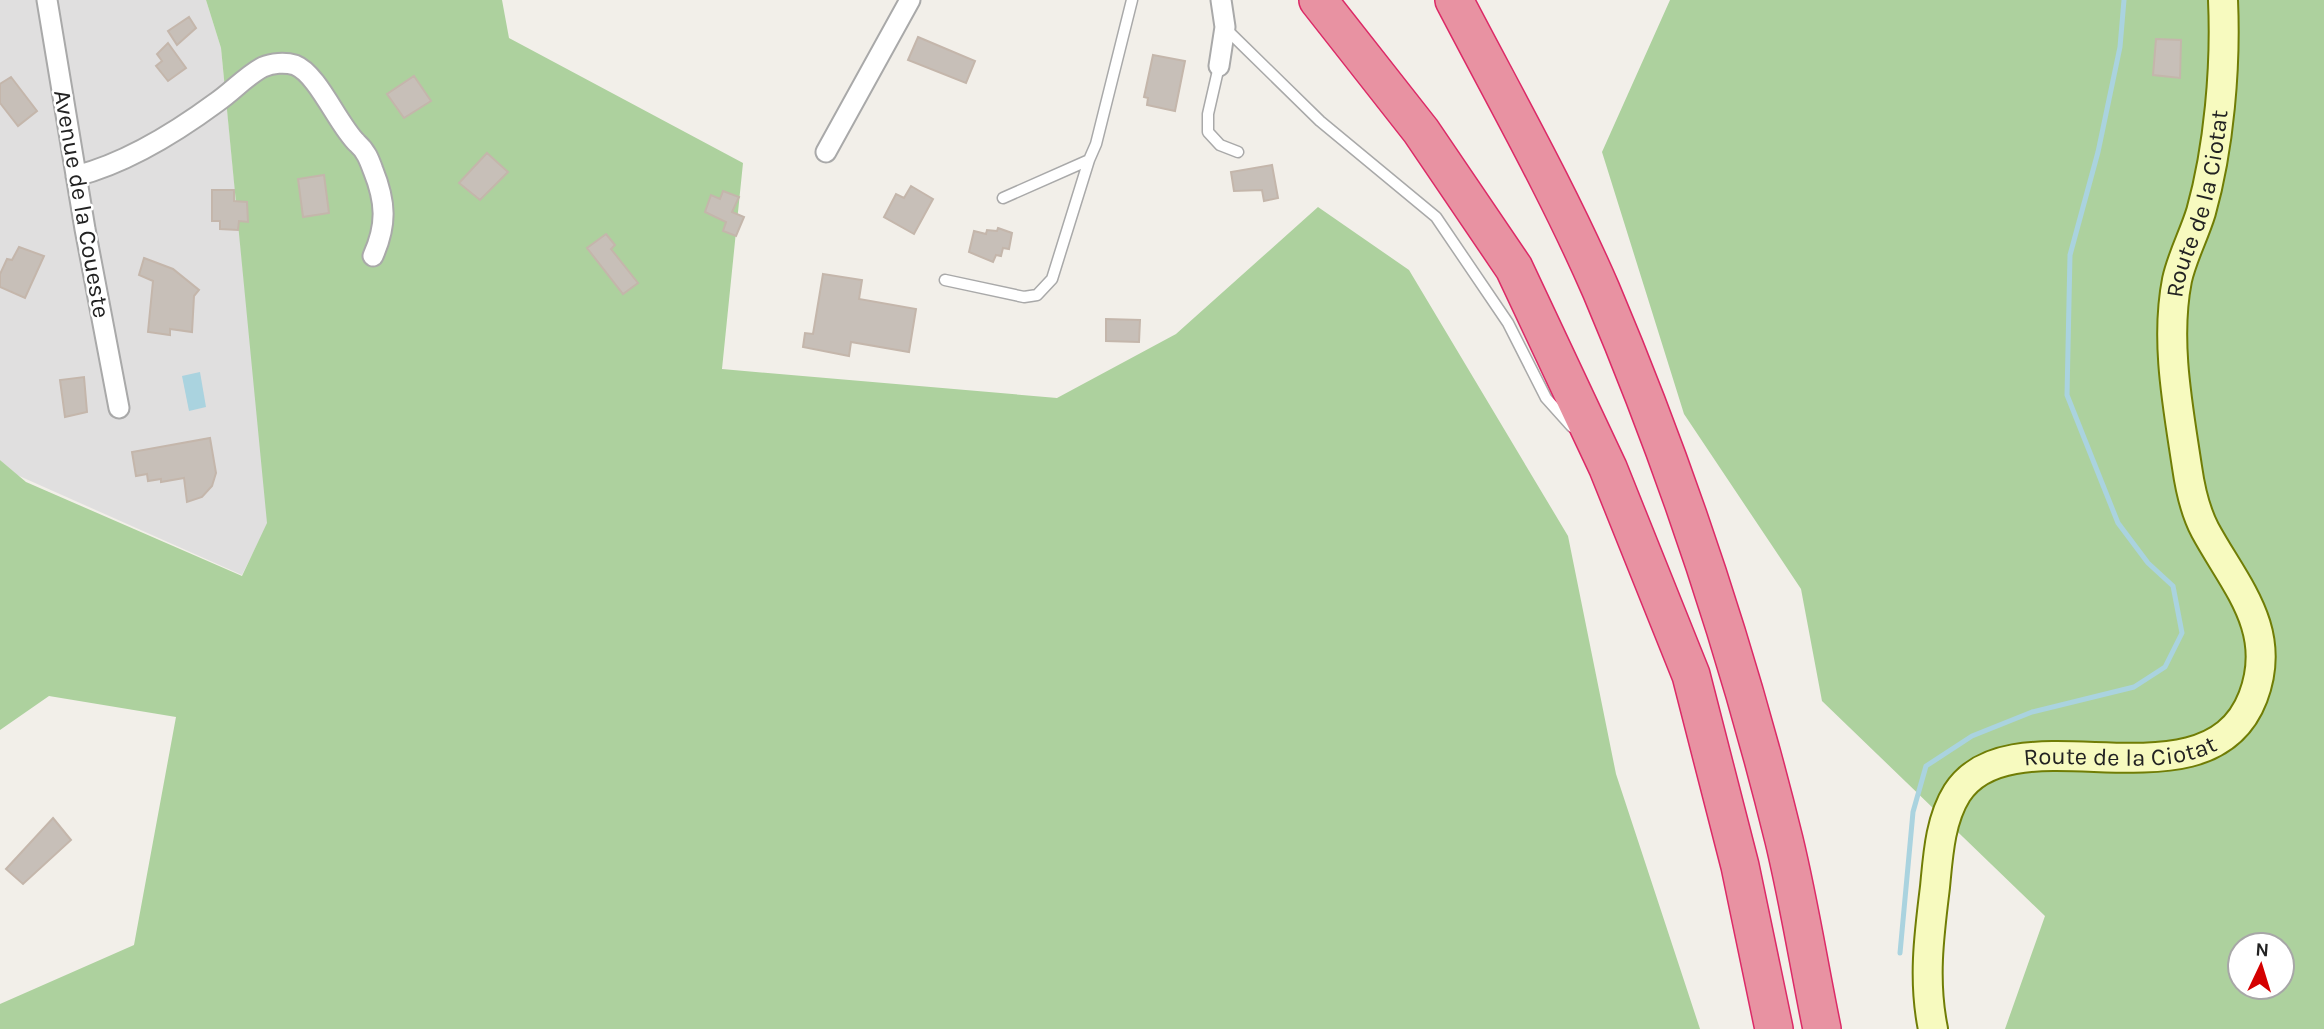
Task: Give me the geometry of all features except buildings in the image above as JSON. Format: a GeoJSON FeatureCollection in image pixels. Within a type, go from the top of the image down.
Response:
{"type":"FeatureCollection","features":[{"type":"Feature","properties":{"kind":"highway"},"geometry":{"type":"LineString","coordinates":[[1318,0],[1421,131],[1514,268],[1608,468],[1691,675],[1740,866],[1774,1029]]}},
{"type":"Feature","properties":{"kind":"highway"},"geometry":{"type":"LineString","coordinates":[[1454,0],[1542,168],[1600,288],[1664,448],[1744,691],[1784,841],[1822,1029]]}},
{"type":"Feature","properties":{"kind":"main road","name":"Route de la Ciotat"},"geometry":{"type":"LineString","coordinates":[[1933,1029],[1929,1009],[1927,957],[1940,843],[1957,793],[1973,774],[1996,763],[2030,757],[2143,759],[2186,752],[2217,741],[2238,721],[2253,697],[2259,667],[2259,632],[2246,595],[2204,528],[2194,499],[2176,385],[2172,326],[2177,279],[2201,212],[2217,142],[2223,0]]}},
{"type":"Feature","properties":{"kind":"street","name":"Avenue de la Coueste"},"geometry":{"type":"LineString","coordinates":[[47,0],[119,408]]}},
{"type":"Feature","properties":{"kind":"street"},"geometry":{"type":"LineString","coordinates":[[826,152],[910,0]]}},
{"type":"Feature","properties":{"kind":"street"},"geometry":{"type":"LineString","coordinates":[[1219,66],[1225,27],[1220,0]]}},
{"type":"Feature","properties":{"kind":"street"},"geometry":{"type":"LineString","coordinates":[[76,176],[108,168],[163,137],[215,104],[261,68],[274,63],[296,65],[321,91],[345,131],[366,151],[384,197],[385,209],[383,235],[373,257]]}},
{"type":"Feature","properties":{"kind":"lane"},"geometry":{"type":"LineString","coordinates":[[945,279],[1024,297],[1037,295],[1052,279],[1096,144],[1132,0]]}},
{"type":"Feature","properties":{"kind":"lane"},"geometry":{"type":"LineString","coordinates":[[1225,27],[1320,121],[1436,217],[1508,323],[1546,398],[1608,468]]}},
{"type":"Feature","properties":{"kind":"lane"},"geometry":{"type":"LineString","coordinates":[[1219,66],[1208,114],[1208,132],[1220,145],[1238,152]]}},
{"type":"Feature","properties":{"kind":"lane"},"geometry":{"type":"LineString","coordinates":[[1003,198],[1089,160]]}},
{"type":"Feature","properties":{"kind":"shaded area"},"geometry":{"type":"Polygon","coordinates":[[[0,0],[206,0],[221,48],[268,523],[242,575],[17,475],[0,460],[0,0]]]}},
{"type":"Feature","properties":{"kind":"green space"},"geometry":{"type":"Polygon","coordinates":[[[206,0],[502,0],[509,38],[743,163],[722,369],[1057,398],[1176,334],[1318,207],[1409,270],[1568,536],[1616,774],[1700,1029],[0,1029],[0,1004],[134,945],[176,717],[49,696],[0,730],[0,460],[26,482],[242,576],[267,523],[221,48],[206,0]]]}},
{"type":"Feature","properties":{"kind":"green space"},"geometry":{"type":"Polygon","coordinates":[[[1670,0],[2324,0],[2324,1029],[2005,1029],[2045,916],[1822,701],[1801,589],[1684,414],[1602,152],[1670,0]]]}},
{"type":"Feature","properties":{"kind":"water"},"geometry":{"type":"Polygon","coordinates":[[[200,372],[206,407],[189,411],[182,376],[200,372]]]}},
{"type":"Feature","properties":{"kind":"waterway"},"geometry":{"type":"LineString","coordinates":[[1900,953],[1913,812],[1926,766],[1972,736],[2032,712],[2134,687],[2165,667],[2182,633],[2173,586],[2148,563],[2118,523],[2067,395],[2070,255],[2098,152],[2120,47],[2124,0]]}}]}
